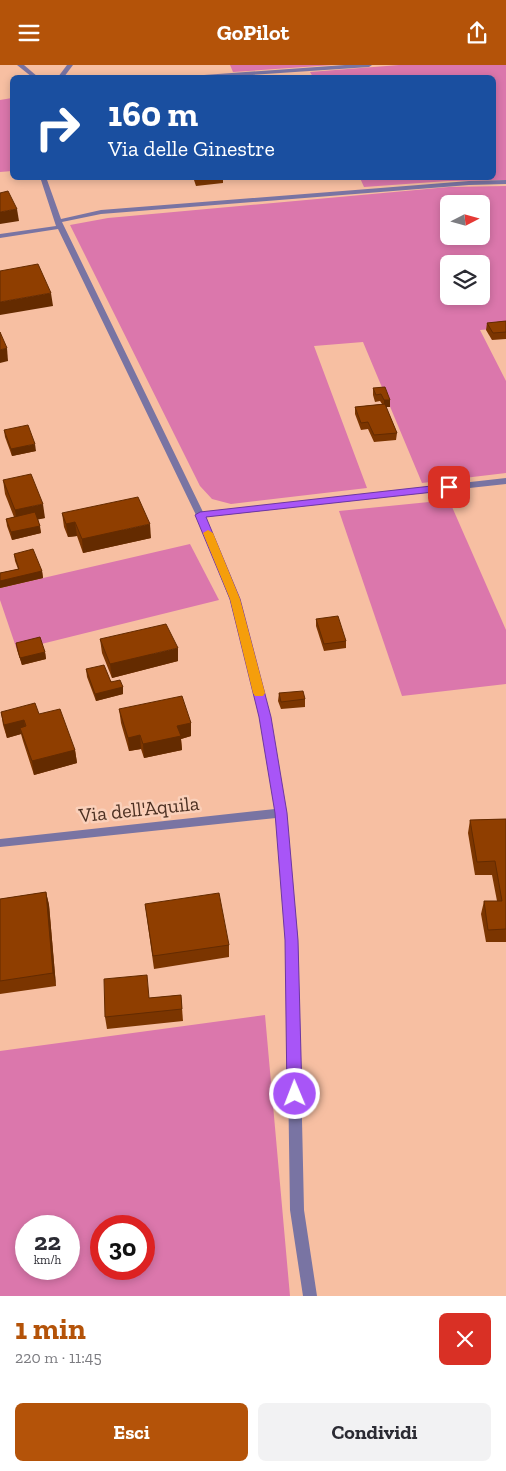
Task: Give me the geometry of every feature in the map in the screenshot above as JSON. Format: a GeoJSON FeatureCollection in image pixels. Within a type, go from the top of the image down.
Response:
{"type":"FeatureCollection","features":[{"type":"Feature","properties":{"kind":"street"},"geometry":{"type":"LineString","coordinates":[[20,65],[32,75]]}},
{"type":"Feature","properties":{"kind":"street"},"geometry":{"type":"LineString","coordinates":[[232,75],[369,65]]}},
{"type":"Feature","properties":{"kind":"street"},"geometry":{"type":"LineString","coordinates":[[44,180],[59,224],[200,515],[235,599],[265,717],[281,813],[292,940],[297,1211],[310,1296]]}},
{"type":"Feature","properties":{"kind":"street"},"geometry":{"type":"LineString","coordinates":[[0,236],[111,211],[469,183],[506,182]]}},
{"type":"Feature","properties":{"kind":"street"},"geometry":{"type":"LineString","coordinates":[[200,515],[506,481]]}},
{"type":"Feature","properties":{"kind":"street","name":"Via dell'Aquila"},"geometry":{"type":"LineString","coordinates":[[0,843],[281,813]]}},
{"type":"Feature","properties":{"kind":"shaded area"},"geometry":{"type":"Polygon","coordinates":[[[230,65],[333,65],[233,72],[230,65]]]}},
{"type":"Feature","properties":{"kind":"shaded area"},"geometry":{"type":"Polygon","coordinates":[[[399,65],[506,65],[506,180],[448,181],[364,187],[361,180],[496,180],[496,75],[312,75],[310,72],[399,65]]]}},
{"type":"Feature","properties":{"kind":"shaded area"},"geometry":{"type":"Polygon","coordinates":[[[10,98],[10,171],[0,172],[0,100],[10,98]]]}},
{"type":"Feature","properties":{"kind":"shaded area"},"geometry":{"type":"Polygon","coordinates":[[[506,186],[506,328],[480,330],[506,381],[506,473],[422,483],[363,342],[314,346],[367,488],[231,504],[212,499],[200,486],[70,225],[108,218],[449,187],[506,186]]]}},
{"type":"Feature","properties":{"kind":"shaded area"},"geometry":{"type":"Polygon","coordinates":[[[449,500],[506,630],[506,684],[402,696],[339,511],[449,500]]]}},
{"type":"Feature","properties":{"kind":"shaded area"},"geometry":{"type":"Polygon","coordinates":[[[190,544],[219,600],[17,650],[0,600],[0,588],[190,544]]]}},
{"type":"Feature","properties":{"kind":"shaded area"},"geometry":{"type":"Polygon","coordinates":[[[265,1015],[290,1296],[0,1296],[0,1051],[265,1015]]]}},
{"type":"Feature","properties":{"kind":"building"},"geometry":{"type":"Polygon","coordinates":[[[8,191],[17,209],[0,212],[0,193],[8,191]]]}},
{"type":"Feature","properties":{"kind":"building"},"geometry":{"type":"Polygon","coordinates":[[[38,264],[51,293],[0,302],[0,271],[38,264]]]}},
{"type":"Feature","properties":{"kind":"building"},"geometry":{"type":"Polygon","coordinates":[[[506,321],[506,332],[493,333],[487,323],[506,321]]]}},
{"type":"Feature","properties":{"kind":"building"},"geometry":{"type":"Polygon","coordinates":[[[0,332],[7,348],[0,350],[0,332]]]}},
{"type":"Feature","properties":{"kind":"building"},"geometry":{"type":"Polygon","coordinates":[[[385,387],[390,400],[384,400],[381,394],[376,395],[373,388],[385,387]]]}},
{"type":"Feature","properties":{"kind":"building"},"geometry":{"type":"Polygon","coordinates":[[[385,404],[397,433],[374,435],[368,422],[361,423],[355,407],[385,404]]]}},
{"type":"Feature","properties":{"kind":"building"},"geometry":{"type":"Polygon","coordinates":[[[28,425],[35,444],[11,449],[4,430],[28,425]]]}},
{"type":"Feature","properties":{"kind":"building"},"geometry":{"type":"Polygon","coordinates":[[[31,474],[43,504],[15,510],[3,480],[31,474]]]}},
{"type":"Feature","properties":{"kind":"building"},"geometry":{"type":"Polygon","coordinates":[[[138,497],[150,524],[82,539],[75,522],[66,524],[62,513],[138,497]]]}},
{"type":"Feature","properties":{"kind":"building"},"geometry":{"type":"Polygon","coordinates":[[[35,512],[40,526],[11,532],[6,519],[35,512]]]}},
{"type":"Feature","properties":{"kind":"building"},"geometry":{"type":"Polygon","coordinates":[[[33,549],[42,571],[0,581],[0,573],[19,569],[14,554],[33,549]]]}},
{"type":"Feature","properties":{"kind":"building"},"geometry":{"type":"Polygon","coordinates":[[[338,616],[346,641],[324,644],[316,619],[338,616]]]}},
{"type":"Feature","properties":{"kind":"building"},"geometry":{"type":"Polygon","coordinates":[[[166,624],[178,648],[110,664],[100,639],[166,624]]]}},
{"type":"Feature","properties":{"kind":"building"},"geometry":{"type":"Polygon","coordinates":[[[40,637],[45,652],[20,658],[16,643],[40,637]]]}},
{"type":"Feature","properties":{"kind":"building"},"geometry":{"type":"Polygon","coordinates":[[[104,665],[111,682],[120,680],[123,687],[95,694],[86,669],[104,665]]]}},
{"type":"Feature","properties":{"kind":"building"},"geometry":{"type":"Polygon","coordinates":[[[303,691],[305,699],[281,702],[279,693],[303,691]]]}},
{"type":"Feature","properties":{"kind":"building"},"geometry":{"type":"Polygon","coordinates":[[[182,696],[191,723],[177,726],[181,736],[143,744],[140,735],[128,738],[119,709],[182,696]]]}},
{"type":"Feature","properties":{"kind":"building"},"geometry":{"type":"Polygon","coordinates":[[[35,703],[39,714],[60,709],[75,750],[32,761],[20,728],[26,726],[24,720],[4,725],[1,712],[35,703]]]}},
{"type":"Feature","properties":{"kind":"building"},"geometry":{"type":"Polygon","coordinates":[[[506,819],[506,929],[488,930],[484,901],[502,901],[495,861],[477,862],[470,820],[506,819]]]}},
{"type":"Feature","properties":{"kind":"building"},"geometry":{"type":"Polygon","coordinates":[[[46,892],[53,973],[0,981],[0,899],[46,892]]]}},
{"type":"Feature","properties":{"kind":"building"},"geometry":{"type":"Polygon","coordinates":[[[219,893],[229,945],[153,956],[145,904],[219,893]]]}},
{"type":"Feature","properties":{"kind":"building"},"geometry":{"type":"Polygon","coordinates":[[[147,975],[149,998],[181,995],[182,1009],[105,1017],[104,979],[147,975]]]}},
{"type":"Feature","properties":{"kind":"slow traffic"},"geometry":{"type":"LineString","coordinates":[[208,533],[235,599],[259,693]]}},
{"type":"Feature","properties":{"kind":"route"},"geometry":{"type":"LineString","coordinates":[[295,1094],[292,940],[281,813],[265,717],[235,599],[200,515],[449,487]]}}]}
